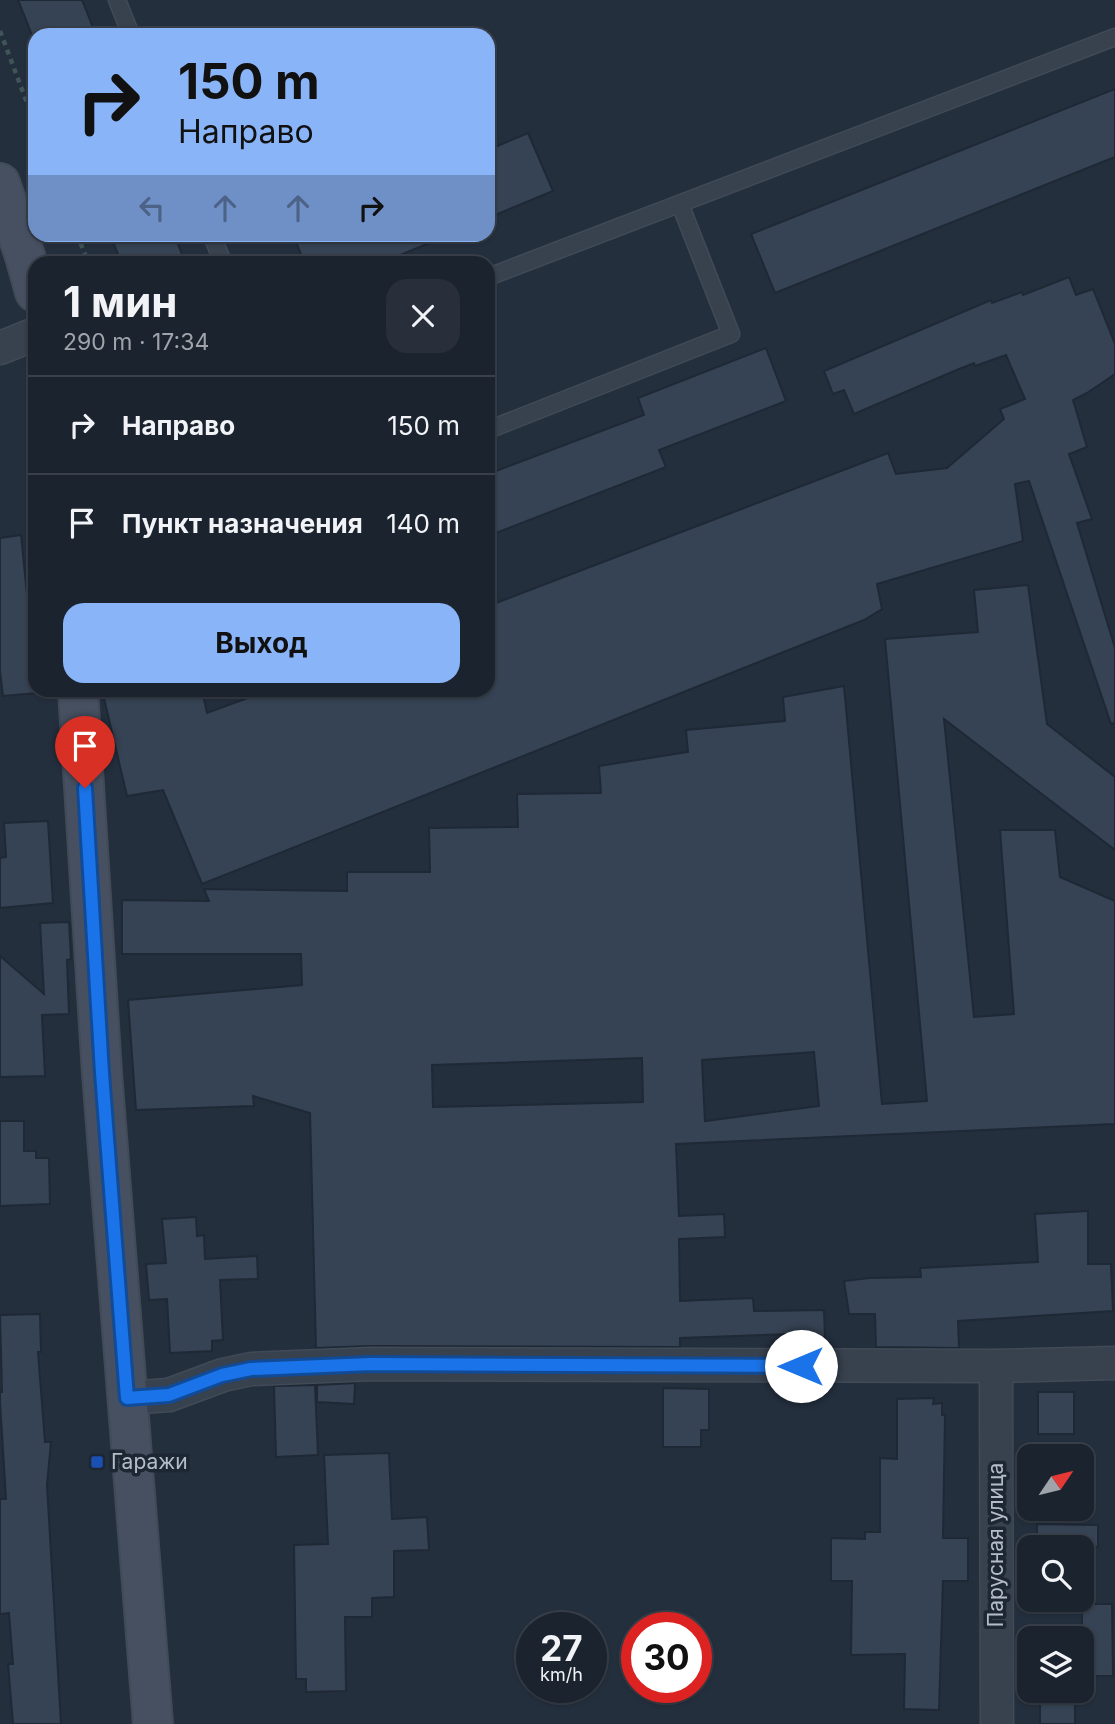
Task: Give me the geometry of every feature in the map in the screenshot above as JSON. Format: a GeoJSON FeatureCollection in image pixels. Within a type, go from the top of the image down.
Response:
{"type":"FeatureCollection","features":[{"type":"Feature","properties":{"kind":"main road"},"geometry":{"type":"LineString","coordinates":[[0,183],[28,267]]}},
{"type":"Feature","properties":{"kind":"main road"},"geometry":{"type":"LineString","coordinates":[[78,697],[102,1073],[153,1724]]}},
{"type":"Feature","properties":{"kind":"street"},"geometry":{"type":"LineString","coordinates":[[0,348],[28,337]]}},
{"type":"Feature","properties":{"kind":"street"},"geometry":{"type":"LineString","coordinates":[[127,1398],[169,1395],[222,1375],[251,1369],[371,1364],[996,1366],[1115,1363]]}},
{"type":"Feature","properties":{"kind":"street","name":"Парусная улица"},"geometry":{"type":"LineString","coordinates":[[996,1366],[997,1724]]}},
{"type":"Feature","properties":{"kind":"lane"},"geometry":{"type":"LineString","coordinates":[[117,0],[128,28]]}},
{"type":"Feature","properties":{"kind":"lane"},"geometry":{"type":"LineString","coordinates":[[495,273],[1115,37]]}},
{"type":"Feature","properties":{"kind":"lane"},"geometry":{"type":"LineString","coordinates":[[495,427],[732,334],[680,204]]}},
{"type":"Feature","properties":{"kind":"path"},"geometry":{"type":"LineString","coordinates":[[0,32],[28,106]]}},
{"type":"Feature","properties":{"kind":"building"},"geometry":{"type":"Polygon","coordinates":[[[18,0],[82,0],[93,28],[29,28],[18,0]]]}},
{"type":"Feature","properties":{"kind":"building"},"geometry":{"type":"Polygon","coordinates":[[[1115,89],[1115,157],[775,293],[751,234],[1115,89]]]}},
{"type":"Feature","properties":{"kind":"building"},"geometry":{"type":"Polygon","coordinates":[[[528,133],[553,191],[495,215],[495,147],[528,133]]]}},
{"type":"Feature","properties":{"kind":"building"},"geometry":{"type":"Polygon","coordinates":[[[113,242],[177,242],[183,256],[119,256],[113,242]]]}},
{"type":"Feature","properties":{"kind":"building"},"geometry":{"type":"Polygon","coordinates":[[[296,242],[432,242],[398,256],[302,256],[296,242]]]}},
{"type":"Feature","properties":{"kind":"building"},"geometry":{"type":"Polygon","coordinates":[[[1069,277],[1076,295],[1093,289],[1115,344],[1115,374],[1073,400],[1087,447],[1069,454],[1092,519],[1077,523],[1115,648],[1115,723],[1111,724],[1029,481],[1015,484],[1023,541],[877,584],[882,609],[864,620],[202,884],[163,790],[127,796],[104,697],[204,697],[207,713],[250,697],[495,697],[495,603],[888,453],[896,474],[947,468],[1004,419],[1000,409],[1025,399],[1006,355],[975,366],[974,363],[854,414],[844,390],[833,394],[824,371],[991,300],[992,303],[1022,292],[1023,295],[1069,277]]]}},
{"type":"Feature","properties":{"kind":"building"},"geometry":{"type":"Polygon","coordinates":[[[766,348],[786,401],[659,450],[666,467],[495,533],[495,471],[644,415],[638,398],[766,348]]]}},
{"type":"Feature","properties":{"kind":"building"},"geometry":{"type":"Polygon","coordinates":[[[21,535],[28,604],[28,694],[3,696],[0,671],[0,538],[21,535]]]}},
{"type":"Feature","properties":{"kind":"building"},"geometry":{"type":"Polygon","coordinates":[[[1028,585],[1047,724],[1115,777],[1115,850],[944,719],[974,1017],[1014,1014],[1000,830],[1055,830],[1060,877],[1115,901],[1115,1124],[676,1144],[679,1216],[724,1214],[725,1237],[679,1239],[680,1301],[753,1298],[754,1311],[824,1310],[825,1337],[791,1338],[791,1334],[680,1338],[680,1347],[316,1348],[310,1113],[253,1096],[254,1106],[136,1110],[128,1000],[302,985],[301,954],[122,954],[122,900],[209,901],[204,889],[347,891],[347,872],[430,872],[429,828],[518,827],[517,794],[601,793],[599,766],[688,752],[686,730],[785,721],[783,697],[844,686],[882,1104],[927,1101],[885,639],[978,632],[974,590],[1028,585]],[[814,1052],[702,1060],[705,1121],[819,1106],[814,1052]],[[642,1058],[432,1065],[433,1107],[643,1102],[642,1058]]]}},
{"type":"Feature","properties":{"kind":"building"},"geometry":{"type":"Polygon","coordinates":[[[48,821],[53,903],[0,908],[0,858],[6,857],[4,823],[48,821]]]}},
{"type":"Feature","properties":{"kind":"building"},"geometry":{"type":"Polygon","coordinates":[[[69,922],[69,1014],[42,1015],[45,1076],[0,1077],[0,956],[44,994],[40,923],[69,922]]]}},
{"type":"Feature","properties":{"kind":"building"},"geometry":{"type":"Polygon","coordinates":[[[0,1121],[24,1121],[24,1151],[36,1151],[36,1158],[49,1158],[50,1204],[0,1206],[0,1121]]]}},
{"type":"Feature","properties":{"kind":"building"},"geometry":{"type":"Polygon","coordinates":[[[1088,1211],[1088,1264],[1111,1264],[1113,1311],[958,1321],[959,1348],[876,1347],[875,1314],[849,1314],[844,1281],[921,1277],[920,1268],[1038,1262],[1035,1214],[1088,1211]]]}},
{"type":"Feature","properties":{"kind":"building"},"geometry":{"type":"Polygon","coordinates":[[[196,1217],[197,1236],[204,1235],[205,1259],[257,1256],[258,1279],[220,1280],[223,1340],[212,1341],[212,1351],[170,1353],[167,1299],[149,1300],[146,1264],[166,1263],[162,1219],[196,1217]]]}},
{"type":"Feature","properties":{"kind":"building"},"geometry":{"type":"Polygon","coordinates":[[[40,1314],[41,1352],[38,1352],[45,1442],[51,1442],[47,1485],[61,1724],[13,1724],[8,1664],[13,1664],[9,1613],[0,1614],[0,1499],[6,1499],[0,1402],[0,1315],[40,1314]]]}},
{"type":"Feature","properties":{"kind":"building"},"geometry":{"type":"Polygon","coordinates":[[[355,1383],[354,1404],[317,1402],[317,1385],[355,1383]]]}},
{"type":"Feature","properties":{"kind":"building"},"geometry":{"type":"Polygon","coordinates":[[[315,1385],[318,1455],[276,1457],[274,1386],[315,1385]]]}},
{"type":"Feature","properties":{"kind":"building"},"geometry":{"type":"Polygon","coordinates":[[[663,1388],[709,1389],[709,1430],[701,1430],[701,1447],[663,1447],[663,1388]]]}},
{"type":"Feature","properties":{"kind":"building"},"geometry":{"type":"Polygon","coordinates":[[[1038,1392],[1074,1392],[1074,1434],[1038,1434],[1038,1392]]]}},
{"type":"Feature","properties":{"kind":"building"},"geometry":{"type":"Polygon","coordinates":[[[934,1398],[933,1404],[942,1403],[942,1415],[945,1415],[943,1538],[968,1538],[968,1581],[943,1581],[939,1710],[904,1709],[905,1654],[851,1655],[852,1581],[831,1581],[831,1538],[865,1539],[865,1532],[880,1532],[880,1458],[897,1459],[897,1399],[934,1398]]]}},
{"type":"Feature","properties":{"kind":"building"},"geometry":{"type":"Polygon","coordinates":[[[389,1453],[392,1519],[427,1517],[429,1550],[394,1551],[394,1597],[372,1598],[372,1617],[345,1617],[346,1691],[306,1692],[306,1679],[296,1679],[294,1545],[328,1544],[324,1455],[389,1453]]]}},
{"type":"Feature","properties":{"kind":"building"},"geometry":{"type":"Polygon","coordinates":[[[1037,1524],[1098,1525],[1098,1547],[1094,1547],[1094,1535],[1037,1535],[1037,1524]]]}},
{"type":"Feature","properties":{"kind":"building"},"geometry":{"type":"Polygon","coordinates":[[[1094,1604],[1112,1604],[1113,1676],[1094,1676],[1094,1626],[1082,1626],[1082,1612],[1094,1612],[1094,1604]]]}},
{"type":"Feature","properties":{"kind":"building"},"geometry":{"type":"Polygon","coordinates":[[[1040,1703],[1075,1703],[1075,1724],[1040,1724],[1040,1703]]]}},
{"type":"Feature","properties":{"kind":"place","name":"Гаражи"},"geometry":{"type":"Point","coordinates":[97,1462]}},
{"type":"Feature","properties":{"kind":"route"},"geometry":{"type":"LineString","coordinates":[[85,788],[102,1073],[127,1398],[169,1395],[222,1375],[251,1369],[371,1364],[801,1366]]}}]}
